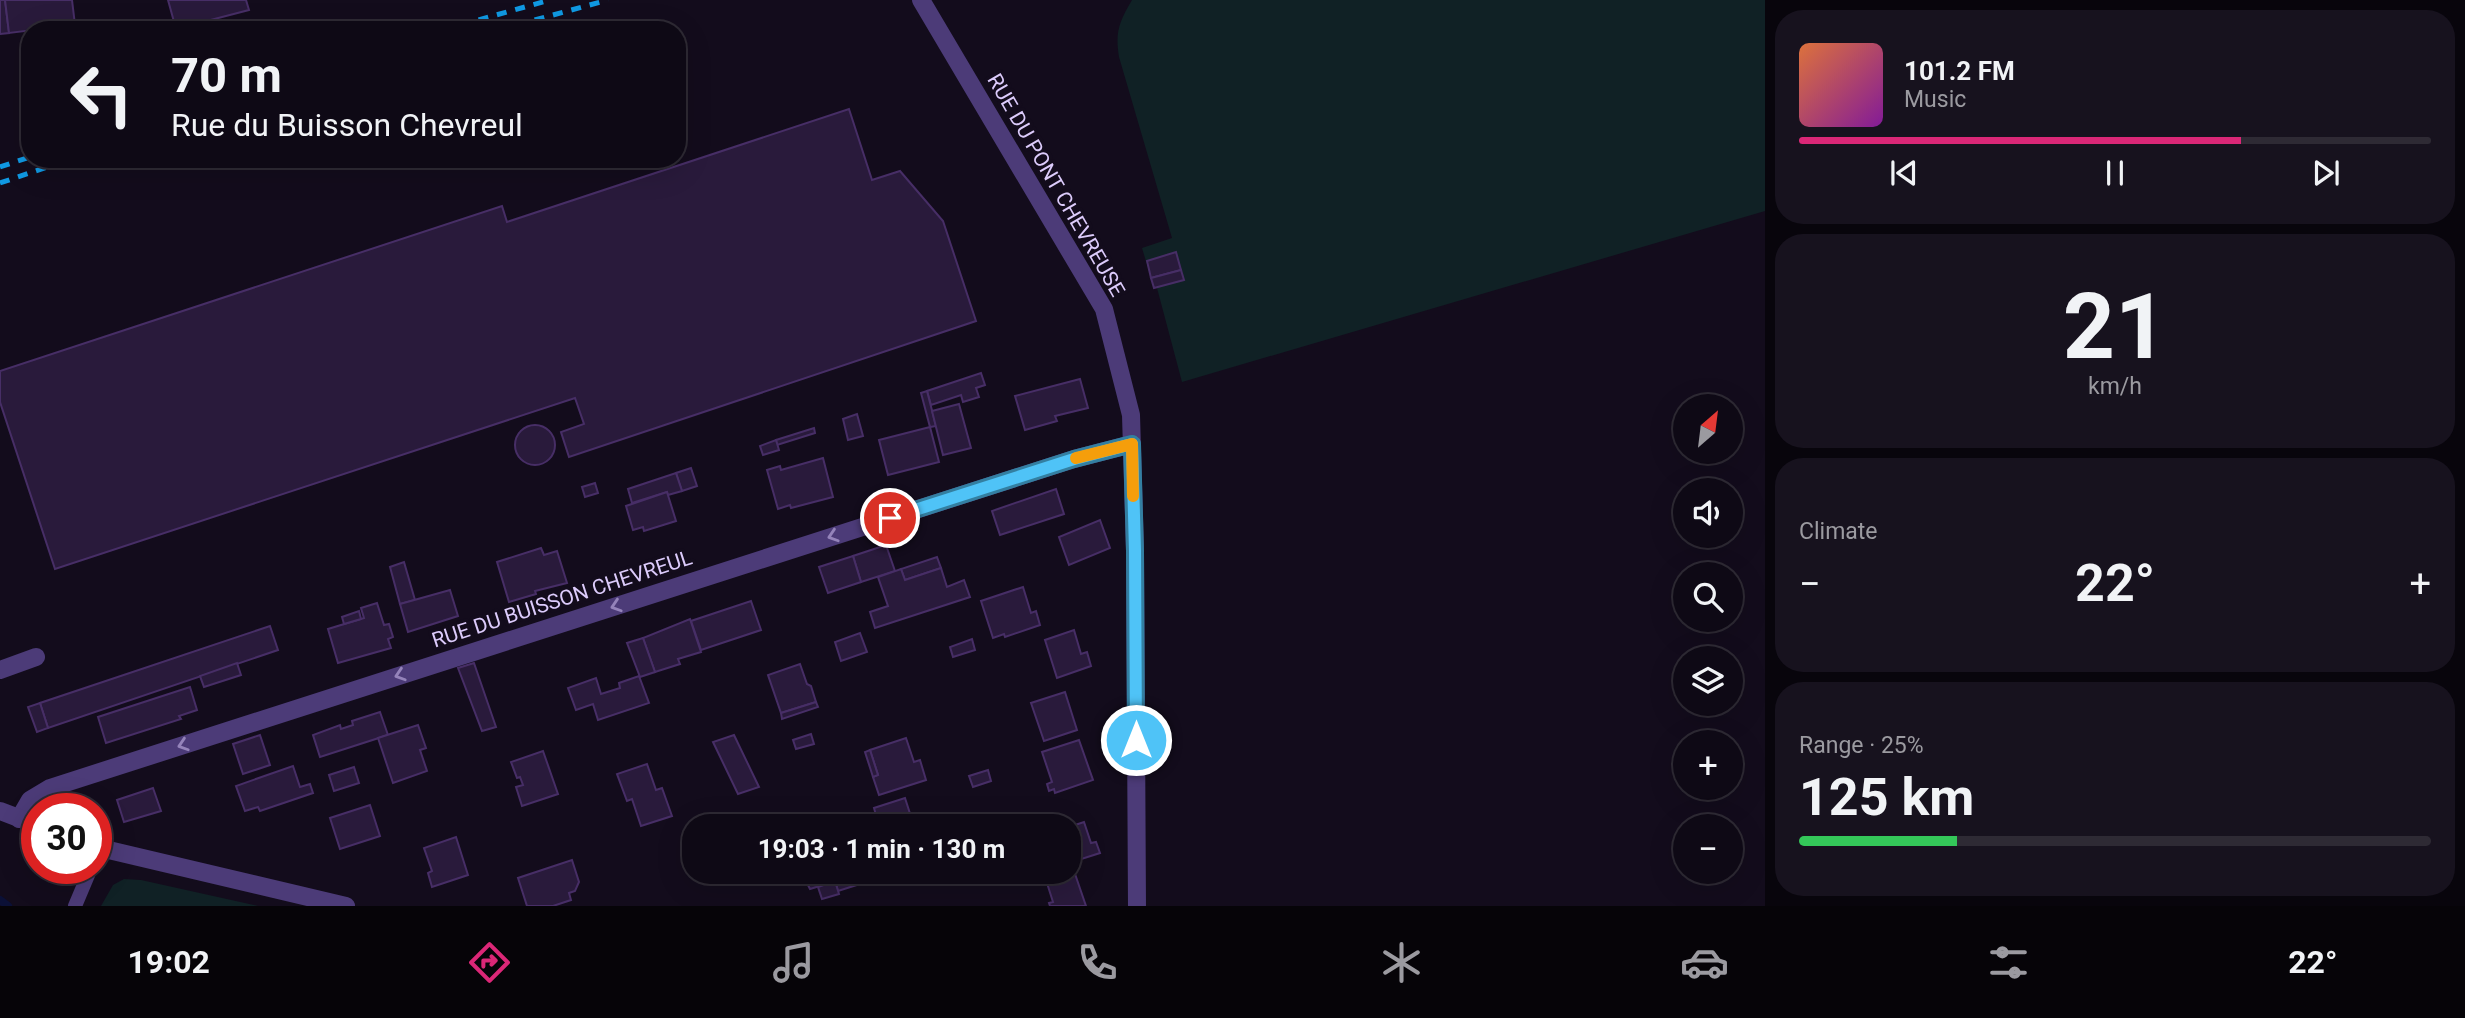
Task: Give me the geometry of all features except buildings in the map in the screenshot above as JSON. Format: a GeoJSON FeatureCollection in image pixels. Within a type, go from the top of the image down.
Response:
{"type":"FeatureCollection","features":[{"type":"Feature","properties":{"kind":"street","name":"RUE DU PONT CHEVREUSE"},"geometry":{"type":"LineString","coordinates":[[921,0],[1104,309],[1131,415],[1135,551],[1137,906]]}},
{"type":"Feature","properties":{"kind":"street","name":"RUE DU BUISSON CHEVREUL"},"geometry":{"type":"LineString","coordinates":[[19,819],[30,800],[50,788],[1060,463],[1132,444]]}},
{"type":"Feature","properties":{"kind":"street"},"geometry":{"type":"LineString","coordinates":[[0,670],[36,657]]}},
{"type":"Feature","properties":{"kind":"street"},"geometry":{"type":"LineString","coordinates":[[0,811],[19,819]]}},
{"type":"Feature","properties":{"kind":"street"},"geometry":{"type":"LineString","coordinates":[[112,853],[346,906]]}},
{"type":"Feature","properties":{"kind":"lane"},"geometry":{"type":"LineString","coordinates":[[75,906],[84,884]]}},
{"type":"Feature","properties":{"kind":"shaded area"},"geometry":{"type":"Polygon","coordinates":[[[1132,0],[1765,0],[1765,211],[1182,382],[1157,288],[1154,288],[1142,248],[1172,238],[1119,57],[1119,27],[1132,0]]]}},
{"type":"Feature","properties":{"kind":"shaded area"},"geometry":{"type":"Polygon","coordinates":[[[124,879],[141,880],[258,906],[101,906],[113,885],[124,879]]]}},
{"type":"Feature","properties":{"kind":"waterway"},"geometry":{"type":"LineString","coordinates":[[0,900],[8,906]]}},
{"type":"Feature","properties":{"kind":"railway"},"geometry":{"type":"LineString","coordinates":[[474,21],[550,0]]}},
{"type":"Feature","properties":{"kind":"railway"},"geometry":{"type":"LineString","coordinates":[[531,21],[608,0]]}},
{"type":"Feature","properties":{"kind":"railway"},"geometry":{"type":"LineString","coordinates":[[0,167],[21,160]]}},
{"type":"Feature","properties":{"kind":"railway"},"geometry":{"type":"LineString","coordinates":[[0,183],[44,168]]}},
{"type":"Feature","properties":{"kind":"slow traffic"},"geometry":{"type":"LineString","coordinates":[[1076,458],[1132,444],[1133,496]]}},
{"type":"Feature","properties":{"kind":"route"},"geometry":{"type":"LineString","coordinates":[[890,518],[1074,459],[1132,444],[1136,740]]}}]}
